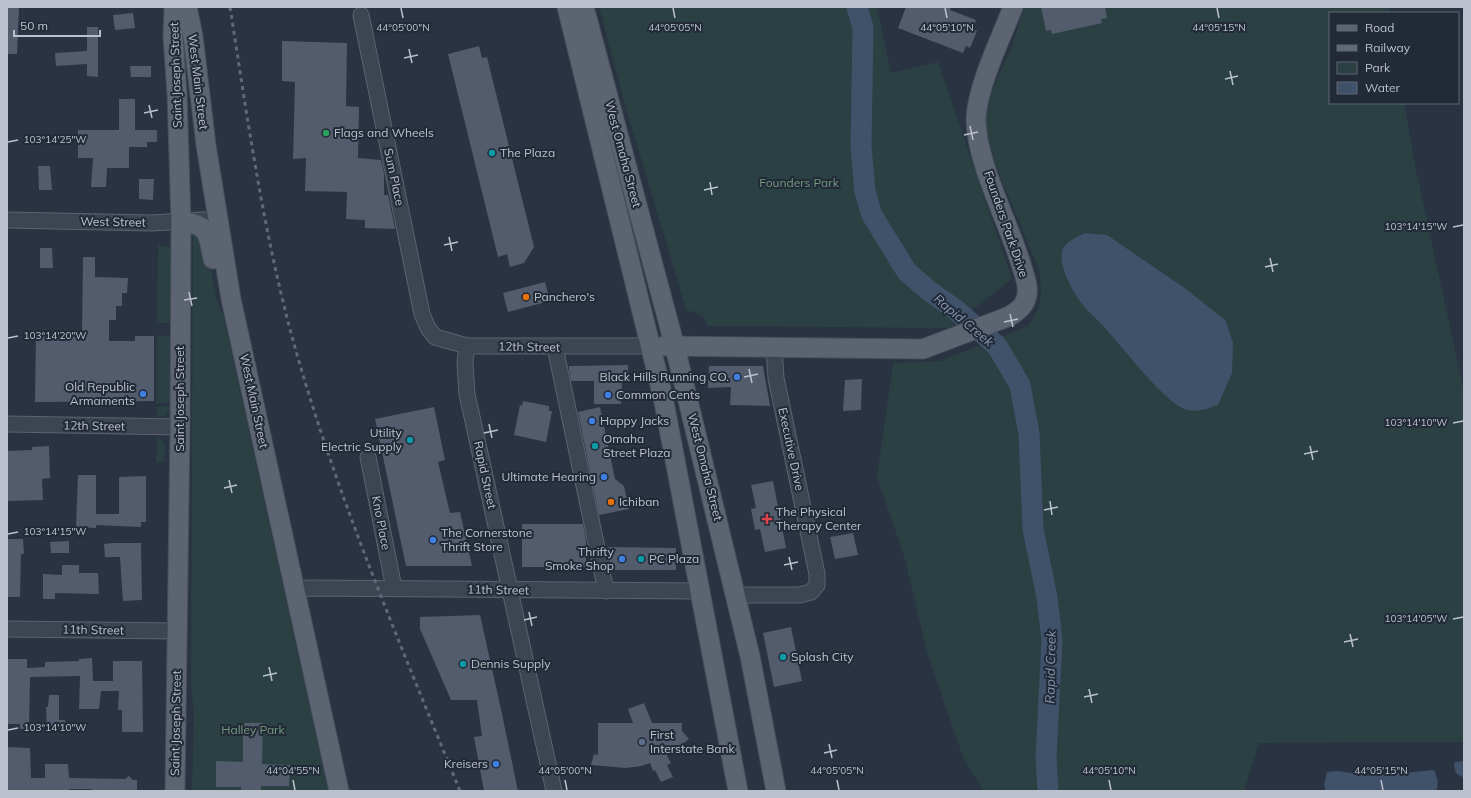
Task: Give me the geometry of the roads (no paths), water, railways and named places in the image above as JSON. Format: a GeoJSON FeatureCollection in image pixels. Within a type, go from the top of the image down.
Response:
{"type":"FeatureCollection","features":[{"type":"Feature","properties":{"kind":"main road","name":"Saint Joseph Street"},"geometry":{"type":"LineString","coordinates":[[174,7],[173,37],[177,94],[181,221],[178,631],[175,791]]}},
{"type":"Feature","properties":{"kind":"main road","name":"West Main Street"},"geometry":{"type":"LineString","coordinates":[[186,7],[193,36],[206,145],[237,325],[339,791]]}},
{"type":"Feature","properties":{"kind":"main road","name":"West Omaha Street"},"geometry":{"type":"LineString","coordinates":[[567,7],[664,405],[738,791]]}},
{"type":"Feature","properties":{"kind":"main road","name":"West Omaha Street"},"geometry":{"type":"LineString","coordinates":[[584,7],[676,346],[736,595],[760,704],[776,791]]}},
{"type":"Feature","properties":{"kind":"main road","name":"Founders Park Drive"},"geometry":{"type":"LineString","coordinates":[[650,346],[923,349],[1010,316],[1021,308],[1026,298],[1027,286],[1018,253],[985,161],[976,120],[981,91],[1013,7]]}},
{"type":"Feature","properties":{"kind":"main road"},"geometry":{"type":"LineString","coordinates":[[181,221],[199,225],[207,233],[218,290],[228,313],[237,325]]}},
{"type":"Feature","properties":{"kind":"street","name":"Sum Place"},"geometry":{"type":"LineString","coordinates":[[361,15],[422,314]]}},
{"type":"Feature","properties":{"kind":"street","name":"West Street"},"geometry":{"type":"LineString","coordinates":[[7,220],[152,223],[218,219]]}},
{"type":"Feature","properties":{"kind":"street","name":"12th Street"},"geometry":{"type":"LineString","coordinates":[[422,314],[428,328],[435,337],[467,346],[650,346]]}},
{"type":"Feature","properties":{"kind":"street","name":"Rapid Street"},"geometry":{"type":"LineString","coordinates":[[467,346],[465,362],[467,394],[554,791]]}},
{"type":"Feature","properties":{"kind":"street"},"geometry":{"type":"LineString","coordinates":[[555,347],[606,591]]}},
{"type":"Feature","properties":{"kind":"street","name":"Executive Drive"},"geometry":{"type":"LineString","coordinates":[[736,595],[800,595],[811,592],[817,585],[816,568],[776,378],[774,347]]}},
{"type":"Feature","properties":{"kind":"street","name":"12th Street"},"geometry":{"type":"LineString","coordinates":[[7,424],[180,427]]}},
{"type":"Feature","properties":{"kind":"street","name":"Kno Place"},"geometry":{"type":"LineString","coordinates":[[368,457],[394,588]]}},
{"type":"Feature","properties":{"kind":"street","name":"11th Street"},"geometry":{"type":"LineString","coordinates":[[295,590],[308,588],[394,588],[700,591]]}},
{"type":"Feature","properties":{"kind":"street","name":"11th Street"},"geometry":{"type":"LineString","coordinates":[[7,629],[178,631]]}},
{"type":"Feature","properties":{"kind":"water"},"geometry":{"type":"Polygon","coordinates":[[[1085,233],[1107,235],[1186,289],[1226,321],[1233,343],[1232,373],[1218,405],[1194,411],[1185,409],[1176,404],[1155,385],[1083,305],[1075,294],[1068,280],[1061,258],[1063,248],[1071,240],[1085,233]]]}},
{"type":"Feature","properties":{"kind":"water"},"geometry":{"type":"Polygon","coordinates":[[[1464,761],[1464,778],[1456,773],[1454,765],[1455,762],[1464,761]]]}},
{"type":"Feature","properties":{"kind":"water"},"geometry":{"type":"Polygon","coordinates":[[[1434,770],[1438,781],[1437,789],[1433,791],[1326,791],[1324,785],[1327,772],[1338,771],[1371,776],[1434,770]]]}},
{"type":"Feature","properties":{"kind":"waterway","name":"Rapid Creek"},"geometry":{"type":"LineString","coordinates":[[857,7],[863,28],[861,146],[865,192],[872,215],[907,272],[928,290],[956,310],[997,346],[1020,385],[1029,434],[1033,529],[1047,597],[1052,640],[1046,758],[1048,791]]}},
{"type":"Feature","properties":{"kind":"railway"},"geometry":{"type":"LineString","coordinates":[[230,7],[250,137],[266,223],[296,351],[331,463],[351,518],[460,791]]}},
{"type":"Feature","properties":{"kind":"place","name":"Flags and Wheels"},"geometry":{"type":"Point","coordinates":[326,133]}},
{"type":"Feature","properties":{"kind":"place","name":"The Plaza"},"geometry":{"type":"Point","coordinates":[492,153]}},
{"type":"Feature","properties":{"kind":"place","name":"Panchero's"},"geometry":{"type":"Point","coordinates":[526,297]}},
{"type":"Feature","properties":{"kind":"place","name":"Black Hills Running CO."},"geometry":{"type":"Point","coordinates":[737,377]}},
{"type":"Feature","properties":{"kind":"place","name":"Old Republic Armaments"},"geometry":{"type":"Point","coordinates":[143,394]}},
{"type":"Feature","properties":{"kind":"place","name":"Common Cents"},"geometry":{"type":"Point","coordinates":[608,395]}},
{"type":"Feature","properties":{"kind":"place","name":"Happy Jacks"},"geometry":{"type":"Point","coordinates":[592,421]}},
{"type":"Feature","properties":{"kind":"place","name":"Utility Electric Supply"},"geometry":{"type":"Point","coordinates":[410,440]}},
{"type":"Feature","properties":{"kind":"place","name":"Omaha Street Plaza"},"geometry":{"type":"Point","coordinates":[595,446]}},
{"type":"Feature","properties":{"kind":"place","name":"Ultimate Hearing"},"geometry":{"type":"Point","coordinates":[604,477]}},
{"type":"Feature","properties":{"kind":"place","name":"Ichiban"},"geometry":{"type":"Point","coordinates":[611,502]}},
{"type":"Feature","properties":{"kind":"place","name":"The Physical Therapy Center"},"geometry":{"type":"Point","coordinates":[767,519]}},
{"type":"Feature","properties":{"kind":"place","name":"The Cornerstone Thrift Store"},"geometry":{"type":"Point","coordinates":[433,540]}},
{"type":"Feature","properties":{"kind":"place","name":"Thrifty Smoke Shop"},"geometry":{"type":"Point","coordinates":[622,559]}},
{"type":"Feature","properties":{"kind":"place","name":"PC Plaza"},"geometry":{"type":"Point","coordinates":[641,559]}},
{"type":"Feature","properties":{"kind":"place","name":"Splash City"},"geometry":{"type":"Point","coordinates":[783,657]}},
{"type":"Feature","properties":{"kind":"place","name":"Dennis Supply"},"geometry":{"type":"Point","coordinates":[463,664]}},
{"type":"Feature","properties":{"kind":"place","name":"First Interstate Bank"},"geometry":{"type":"Point","coordinates":[642,742]}},
{"type":"Feature","properties":{"kind":"place","name":"Kreisers"},"geometry":{"type":"Point","coordinates":[496,764]}},
{"type":"Feature","properties":{"kind":"park label","name":"Founders Park"},"geometry":{"type":"Point","coordinates":[799,183]}},
{"type":"Feature","properties":{"kind":"park label","name":"Halley Park"},"geometry":{"type":"Point","coordinates":[253,730]}}]}
